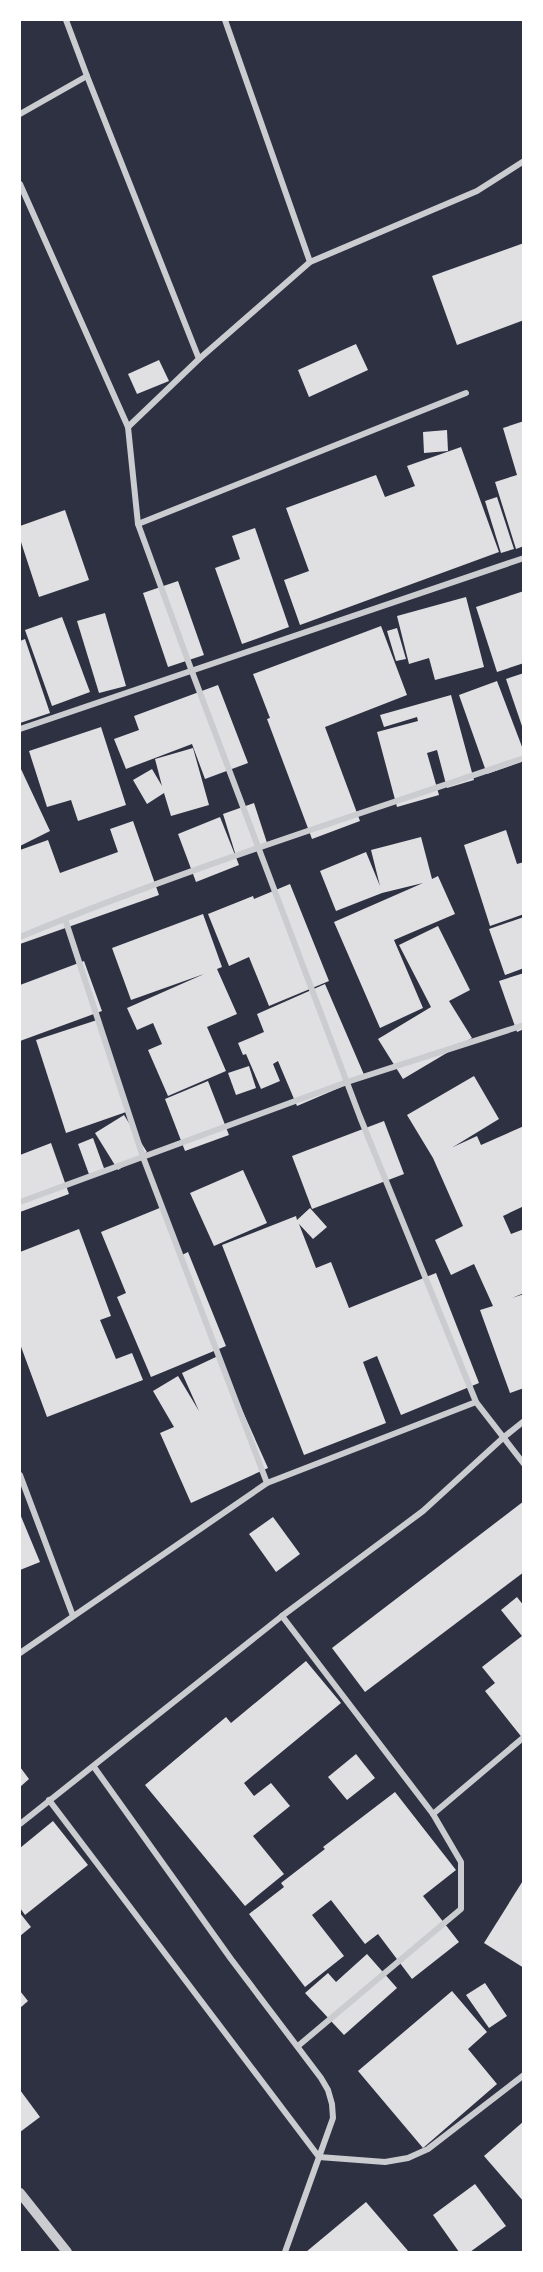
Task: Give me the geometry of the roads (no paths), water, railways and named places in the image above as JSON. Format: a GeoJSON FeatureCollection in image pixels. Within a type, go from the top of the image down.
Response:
{"type":"FeatureCollection","features":[{"type":"Feature","properties":{"kind":"street"},"geometry":{"type":"LineString","coordinates":[[66,20],[199,359]]}},
{"type":"Feature","properties":{"kind":"street"},"geometry":{"type":"LineString","coordinates":[[225,20],[310,262]]}},
{"type":"Feature","properties":{"kind":"street"},"geometry":{"type":"LineString","coordinates":[[20,114],[87,76]]}},
{"type":"Feature","properties":{"kind":"street"},"geometry":{"type":"LineString","coordinates":[[128,427],[199,359],[310,262],[477,190],[524,161]]}},
{"type":"Feature","properties":{"kind":"street"},"geometry":{"type":"LineString","coordinates":[[20,184],[128,427],[138,524],[347,1082],[476,1402],[524,1464]]}},
{"type":"Feature","properties":{"kind":"street"},"geometry":{"type":"LineString","coordinates":[[138,524],[466,393]]}},
{"type":"Feature","properties":{"kind":"street"},"geometry":{"type":"LineString","coordinates":[[20,729],[191,669],[524,558]]}},
{"type":"Feature","properties":{"kind":"street"},"geometry":{"type":"LineString","coordinates":[[20,938],[65,919],[259,848],[524,759]]}},
{"type":"Feature","properties":{"kind":"street"},"geometry":{"type":"LineString","coordinates":[[65,919],[143,1157],[267,1483]]}},
{"type":"Feature","properties":{"kind":"street"},"geometry":{"type":"LineString","coordinates":[[20,1202],[347,1082],[524,1025]]}},
{"type":"Feature","properties":{"kind":"street"},"geometry":{"type":"LineString","coordinates":[[20,1653],[267,1483],[476,1402]]}},
{"type":"Feature","properties":{"kind":"street"},"geometry":{"type":"LineString","coordinates":[[20,1824],[282,1616],[423,1511],[524,1421]]}},
{"type":"Feature","properties":{"kind":"street"},"geometry":{"type":"LineString","coordinates":[[20,1475],[73,1616]]}},
{"type":"Feature","properties":{"kind":"street"},"geometry":{"type":"LineString","coordinates":[[282,1616],[433,1814],[461,1862],[461,1909],[298,2046]]}},
{"type":"Feature","properties":{"kind":"street"},"geometry":{"type":"LineString","coordinates":[[433,1814],[524,1737]]}},
{"type":"Feature","properties":{"kind":"street"},"geometry":{"type":"LineString","coordinates":[[94,1767],[328,2090],[333,2118],[285,2253]]}},
{"type":"Feature","properties":{"kind":"street"},"geometry":{"type":"LineString","coordinates":[[49,1800],[319,2157],[385,2162],[408,2158],[428,2149],[524,2075]]}},
{"type":"Feature","properties":{"kind":"street"},"geometry":{"type":"LineString","coordinates":[[20,2193],[67,2253]]}}]}
